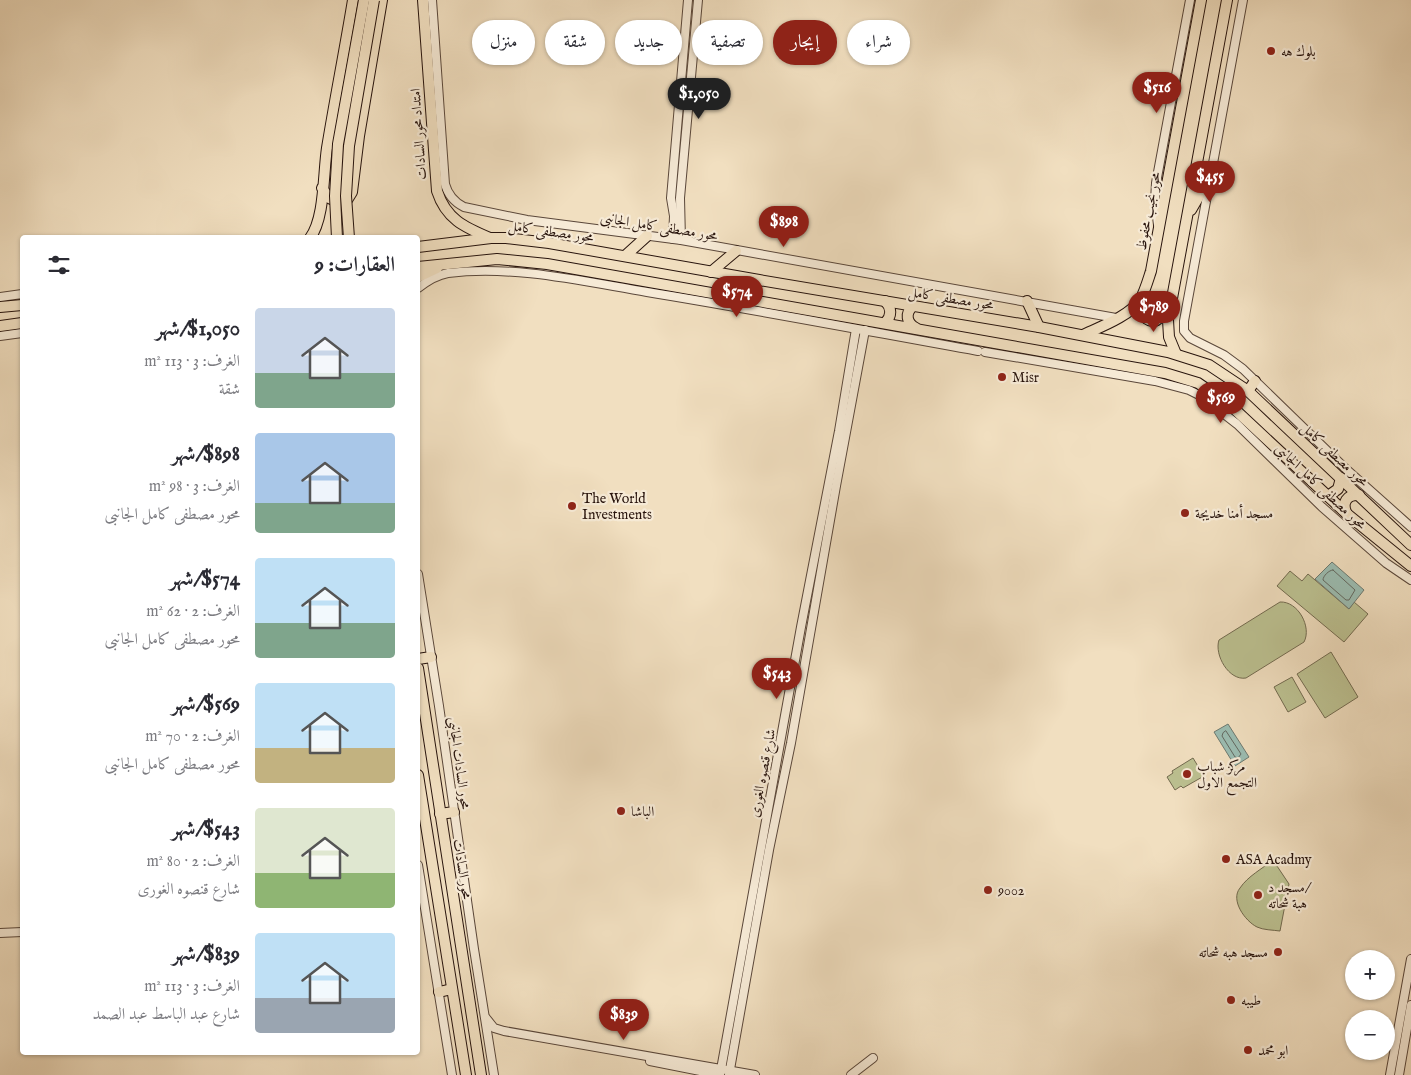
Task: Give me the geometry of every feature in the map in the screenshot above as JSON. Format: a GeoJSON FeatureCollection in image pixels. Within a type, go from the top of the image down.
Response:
{"type":"FeatureCollection","features":[{"type":"Feature","properties":{"kind":"main road"},"geometry":{"type":"LineString","coordinates":[[312,235],[319,223],[328,145],[354,0]]}},
{"type":"Feature","properties":{"kind":"main road"},"geometry":{"type":"LineString","coordinates":[[337,235],[335,196],[338,144],[364,0]]}},
{"type":"Feature","properties":{"kind":"main road"},"geometry":{"type":"LineString","coordinates":[[348,235],[346,196],[349,146],[374,0]]}},
{"type":"Feature","properties":{"kind":"main road"},"geometry":{"type":"LineString","coordinates":[[322,188],[329,198],[338,202],[346,200],[352,192],[359,136],[382,0]]}},
{"type":"Feature","properties":{"kind":"main road","name":"امتداد محور السادات"},"geometry":{"type":"LineString","coordinates":[[423,0],[437,191],[447,211],[459,223],[474,232],[491,238]]}},
{"type":"Feature","properties":{"kind":"main road","name":"محور نجيب محفوظ"},"geometry":{"type":"LineString","coordinates":[[1083,335],[1134,308],[1143,292],[1151,270],[1201,0]]}},
{"type":"Feature","properties":{"kind":"main road"},"geometry":{"type":"LineString","coordinates":[[1176,354],[1170,342],[1168,325],[1227,0]]}},
{"type":"Feature","properties":{"kind":"main road"},"geometry":{"type":"LineString","coordinates":[[1188,215],[1210,177]]}},
{"type":"Feature","properties":{"kind":"main road"},"geometry":{"type":"LineString","coordinates":[[625,256],[647,236]]}},
{"type":"Feature","properties":{"kind":"main road","name":"محور مصطفى كامل"},"geometry":{"type":"LineString","coordinates":[[420,247],[491,238],[535,241],[1039,327],[1176,354],[1209,365],[1248,391],[1411,545]]}},
{"type":"Feature","properties":{"kind":"main road"},"geometry":{"type":"LineString","coordinates":[[711,272],[736,251]]}},
{"type":"Feature","properties":{"kind":"main road"},"geometry":{"type":"LineString","coordinates":[[420,267],[497,259],[547,264],[1165,372],[1186,378],[1208,389],[1230,405],[1266,444],[1411,566]]}},
{"type":"Feature","properties":{"kind":"main road"},"geometry":{"type":"LineString","coordinates":[[420,276],[430,270],[453,262]]}},
{"type":"Feature","properties":{"kind":"main road"},"geometry":{"type":"LineString","coordinates":[[1143,292],[1143,314],[1148,320],[1156,320],[1160,317],[1174,286]]}},
{"type":"Feature","properties":{"kind":"main road"},"geometry":{"type":"LineString","coordinates":[[885,301],[891,312],[890,318],[885,323]]}},
{"type":"Feature","properties":{"kind":"main road"},"geometry":{"type":"LineString","coordinates":[[1027,301],[1039,327]]}},
{"type":"Feature","properties":{"kind":"main road"},"geometry":{"type":"LineString","coordinates":[[0,307],[20,305]]}},
{"type":"Feature","properties":{"kind":"main road"},"geometry":{"type":"LineString","coordinates":[[913,306],[908,312],[907,318],[909,323],[916,328]]}},
{"type":"Feature","properties":{"kind":"main road"},"geometry":{"type":"LineString","coordinates":[[0,326],[20,323]]}},
{"type":"Feature","properties":{"kind":"main road"},"geometry":{"type":"LineString","coordinates":[[1248,391],[1256,381]]}},
{"type":"Feature","properties":{"kind":"main road"},"geometry":{"type":"LineString","coordinates":[[1328,496],[1338,490],[1341,478]]}},
{"type":"Feature","properties":{"kind":"main road"},"geometry":{"type":"LineString","coordinates":[[1348,514],[1344,507],[1346,500],[1353,495],[1359,495]]}},
{"type":"Feature","properties":{"kind":"main road"},"geometry":{"type":"LineString","coordinates":[[420,659],[431,657]]}},
{"type":"Feature","properties":{"kind":"main road","name":"محور السادات"},"geometry":{"type":"LineString","coordinates":[[420,681],[481,1075]]}},
{"type":"Feature","properties":{"kind":"main road"},"geometry":{"type":"LineString","coordinates":[[420,788],[466,1075]]}},
{"type":"Feature","properties":{"kind":"main road"},"geometry":{"type":"LineString","coordinates":[[440,814],[454,812]]}},
{"type":"Feature","properties":{"kind":"main road"},"geometry":{"type":"LineString","coordinates":[[439,992],[452,989]]}},
{"type":"Feature","properties":{"kind":"main road"},"geometry":{"type":"LineString","coordinates":[[478,1054],[490,1052]]}},
{"type":"Feature","properties":{"kind":"street","name":"محور مصطفى كامل الجانبى"},"geometry":{"type":"LineString","coordinates":[[432,0],[446,184],[447,190],[458,205],[535,221],[677,240],[1116,318]]}},
{"type":"Feature","properties":{"kind":"street"},"geometry":{"type":"LineString","coordinates":[[677,240],[671,198],[688,0]]}},
{"type":"Feature","properties":{"kind":"street"},"geometry":{"type":"LineString","coordinates":[[677,240],[698,0]]}},
{"type":"Feature","properties":{"kind":"street"},"geometry":{"type":"LineString","coordinates":[[1158,229],[1156,183],[1190,0]]}},
{"type":"Feature","properties":{"kind":"street"},"geometry":{"type":"LineString","coordinates":[[1243,0],[1183,327],[1186,334],[1192,340],[1224,355],[1256,381],[1346,469],[1411,527]]}},
{"type":"Feature","properties":{"kind":"street"},"geometry":{"type":"LineString","coordinates":[[678,117],[688,118]]}},
{"type":"Feature","properties":{"kind":"street"},"geometry":{"type":"LineString","coordinates":[[672,188],[681,188]]}},
{"type":"Feature","properties":{"kind":"street","name":"محور مصطفى كامل الجانبى"},"geometry":{"type":"LineString","coordinates":[[420,287],[435,276],[446,273],[498,271],[542,275],[856,328],[1146,380],[1189,390],[1224,412],[1266,444],[1322,507],[1386,563],[1411,580]]}},
{"type":"Feature","properties":{"kind":"street"},"geometry":{"type":"LineString","coordinates":[[0,297],[20,294]]}},
{"type":"Feature","properties":{"kind":"street","name":"شارع قنصوه الغورى"},"geometry":{"type":"LineString","coordinates":[[724,1073],[856,328]]}},
{"type":"Feature","properties":{"kind":"street","name":"شارع قنصوه الغورى"},"geometry":{"type":"LineString","coordinates":[[770,821],[792,743],[865,330]]}},
{"type":"Feature","properties":{"kind":"street"},"geometry":{"type":"LineString","coordinates":[[0,336],[20,333]]}},
{"type":"Feature","properties":{"kind":"street","name":"محور السادات الجانبى"},"geometry":{"type":"LineString","coordinates":[[420,587],[494,1075]]}},
{"type":"Feature","properties":{"kind":"street"},"geometry":{"type":"LineString","coordinates":[[420,877],[452,1075]]}},
{"type":"Feature","properties":{"kind":"street"},"geometry":{"type":"LineString","coordinates":[[0,933],[20,932]]}},
{"type":"Feature","properties":{"kind":"street"},"geometry":{"type":"LineString","coordinates":[[1390,1075],[1411,959]]}},
{"type":"Feature","properties":{"kind":"street"},"geometry":{"type":"LineString","coordinates":[[1399,1075],[1411,1005]]}},
{"type":"Feature","properties":{"kind":"street"},"geometry":{"type":"LineString","coordinates":[[485,1015],[492,1026],[504,1031],[724,1073]]}},
{"type":"Feature","properties":{"kind":"street"},"geometry":{"type":"LineString","coordinates":[[488,1034],[724,1073],[755,1075]]}},
{"type":"Feature","properties":{"kind":"street"},"geometry":{"type":"LineString","coordinates":[[851,1075],[873,1058]]}},
{"type":"Feature","properties":{"kind":"green space"},"geometry":{"type":"Polygon","coordinates":[[[1290,571],[1302,581],[1308,574],[1349,609],[1354,602],[1368,614],[1344,642],[1277,586],[1290,571]]]}},
{"type":"Feature","properties":{"kind":"green space"},"geometry":{"type":"Polygon","coordinates":[[[1280,602],[1292,606],[1302,616],[1306,629],[1304,642],[1246,678],[1234,675],[1224,666],[1221,659],[1218,646],[1219,640],[1280,602]]]}},
{"type":"Feature","properties":{"kind":"green space"},"geometry":{"type":"Polygon","coordinates":[[[1331,652],[1358,697],[1325,718],[1297,674],[1331,652]]]}},
{"type":"Feature","properties":{"kind":"green space"},"geometry":{"type":"Polygon","coordinates":[[[1292,677],[1306,702],[1288,712],[1274,687],[1292,677]]]}},
{"type":"Feature","properties":{"kind":"green space","name":"مركز شباب التجمع الاول"},"geometry":{"type":"Polygon","coordinates":[[[1193,758],[1204,776],[1183,788],[1181,786],[1175,790],[1167,777],[1173,773],[1172,771],[1193,758]]]}},
{"type":"Feature","properties":{"kind":"green space"},"geometry":{"type":"Polygon","coordinates":[[[1273,860],[1289,884],[1280,931],[1262,929],[1252,924],[1240,910],[1237,898],[1237,893],[1243,884],[1273,860]]]}},
{"type":"Feature","properties":{"kind":"water"},"geometry":{"type":"Polygon","coordinates":[[[1332,562],[1364,590],[1349,609],[1315,579],[1332,562]]]}},
{"type":"Feature","properties":{"kind":"water"},"geometry":{"type":"Polygon","coordinates":[[[1228,724],[1249,757],[1235,766],[1214,732],[1228,724]]]}},
{"type":"Feature","properties":{"kind":"place","name":"بلوك هه"},"geometry":{"type":"Point","coordinates":[1271,51]}},
{"type":"Feature","properties":{"kind":"place","name":"Misr"},"geometry":{"type":"Point","coordinates":[1002,377]}},
{"type":"Feature","properties":{"kind":"place","name":"The World Investments"},"geometry":{"type":"Point","coordinates":[572,506]}},
{"type":"Feature","properties":{"kind":"place","name":"مسجد أمنا خديجة"},"geometry":{"type":"Point","coordinates":[1185,513]}},
{"type":"Feature","properties":{"kind":"place","name":"مركز شباب التجمع الاول"},"geometry":{"type":"Point","coordinates":[1187,774]}},
{"type":"Feature","properties":{"kind":"place","name":"الباشا"},"geometry":{"type":"Point","coordinates":[621,811]}},
{"type":"Feature","properties":{"kind":"place","name":"ASA Acadmy"},"geometry":{"type":"Point","coordinates":[1226,859]}},
{"type":"Feature","properties":{"kind":"place","name":"9002"},"geometry":{"type":"Point","coordinates":[988,890]}},
{"type":"Feature","properties":{"kind":"place","name":"مسجد د/ هبة شحاته"},"geometry":{"type":"Point","coordinates":[1258,895]}},
{"type":"Feature","properties":{"kind":"place","name":"مسجد هبه شحاته"},"geometry":{"type":"Point","coordinates":[1278,952]}},
{"type":"Feature","properties":{"kind":"place","name":"طيبه"},"geometry":{"type":"Point","coordinates":[1231,1000]}},
{"type":"Feature","properties":{"kind":"place","name":"ابو محمد"},"geometry":{"type":"Point","coordinates":[1248,1050]}}]}
